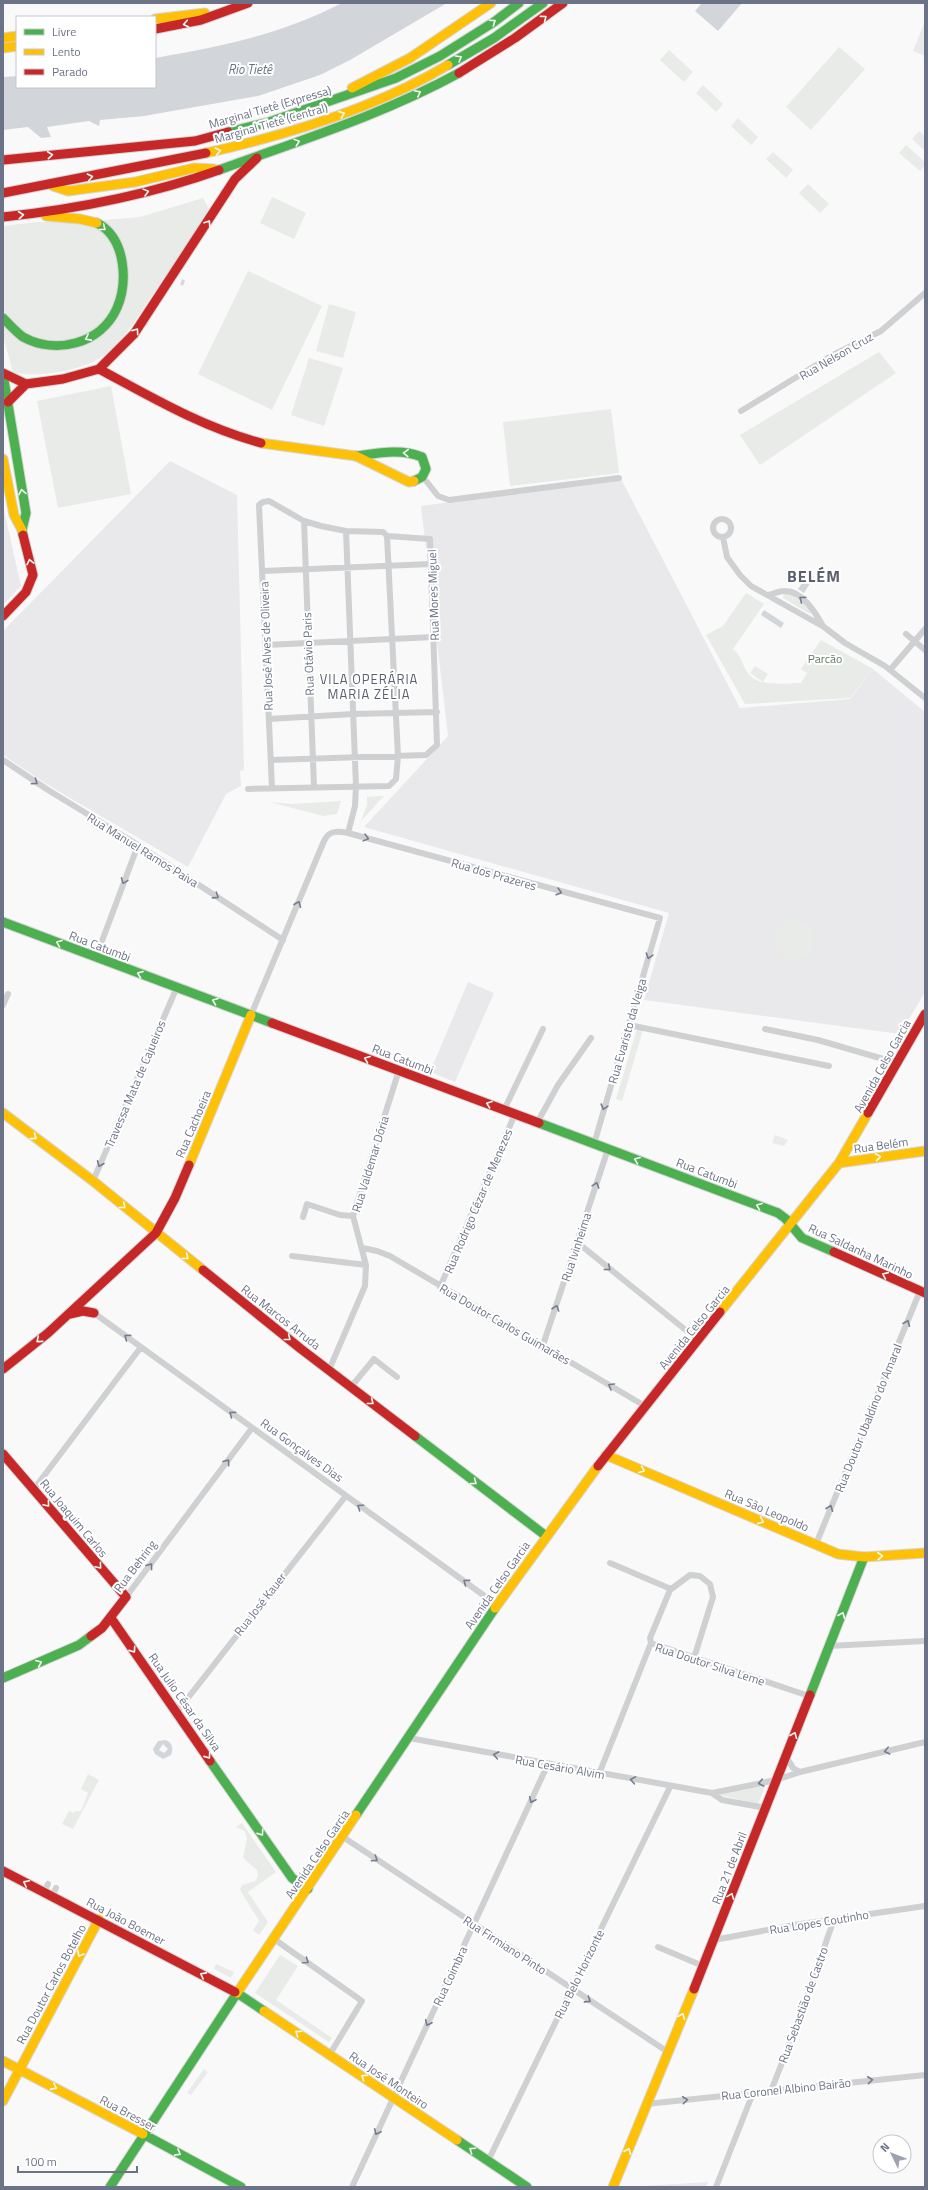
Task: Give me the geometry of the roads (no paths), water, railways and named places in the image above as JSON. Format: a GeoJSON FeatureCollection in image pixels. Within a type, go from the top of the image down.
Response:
{"type":"FeatureCollection","features":[{"type":"Feature","properties":{"kind":"main road"},"geometry":{"type":"LineString","coordinates":[[156,29],[201,20],[216,13],[248,3]]}},
{"type":"Feature","properties":{"kind":"main road"},"geometry":{"type":"LineString","coordinates":[[333,102],[344,91],[410,58],[491,3]]}},
{"type":"Feature","properties":{"kind":"main road","name":"Marginal Tietê (Expressa)"},"geometry":{"type":"LineString","coordinates":[[3,160],[195,141],[269,122],[333,102],[396,78],[440,56],[494,22],[519,3]]}},
{"type":"Feature","properties":{"kind":"main road","name":"Marginal Tietê (Central)"},"geometry":{"type":"LineString","coordinates":[[3,193],[52,186],[220,151],[321,122],[371,104],[433,74],[483,44],[543,3]]}},
{"type":"Feature","properties":{"kind":"main road"},"geometry":{"type":"LineString","coordinates":[[3,217],[39,213],[130,196],[219,170],[260,154],[357,121],[389,108],[489,56],[524,33],[563,3]]}},
{"type":"Feature","properties":{"kind":"main road"},"geometry":{"type":"LineString","coordinates":[[156,19],[216,13]]}},
{"type":"Feature","properties":{"kind":"main road"},"geometry":{"type":"LineString","coordinates":[[3,38],[16,36]]}},
{"type":"Feature","properties":{"kind":"main road"},"geometry":{"type":"LineString","coordinates":[[3,48],[16,46]]}},
{"type":"Feature","properties":{"kind":"main road"},"geometry":{"type":"LineString","coordinates":[[8,402],[17,391],[26,384],[64,379],[99,368],[134,334],[236,179],[260,154]]}},
{"type":"Feature","properties":{"kind":"main road"},"geometry":{"type":"LineString","coordinates":[[52,186],[68,191],[135,182],[194,168],[219,170]]}},
{"type":"Feature","properties":{"kind":"main road"},"geometry":{"type":"LineString","coordinates":[[3,318],[21,336],[37,345],[50,347],[69,346],[84,341],[96,334],[108,322],[121,298],[124,271],[120,254],[108,232],[99,225],[84,220],[48,216],[39,213]]}},
{"type":"Feature","properties":{"kind":"main road"},"geometry":{"type":"LineString","coordinates":[[99,368],[193,420],[234,436],[268,445],[356,456],[396,452],[418,454],[422,457],[426,466],[423,477],[419,480],[409,482],[356,456]]}},
{"type":"Feature","properties":{"kind":"main road"},"geometry":{"type":"LineString","coordinates":[[3,373],[26,384]]}},
{"type":"Feature","properties":{"kind":"main road"},"geometry":{"type":"LineString","coordinates":[[3,373],[26,513],[22,530]]}},
{"type":"Feature","properties":{"kind":"main road"},"geometry":{"type":"LineString","coordinates":[[3,459],[14,515],[22,530],[33,576],[26,592],[3,616]]}},
{"type":"Feature","properties":{"kind":"main road","name":"Rua Catumbi"},"geometry":{"type":"LineString","coordinates":[[3,922],[778,1213],[791,1226]]}},
{"type":"Feature","properties":{"kind":"main road","name":"Avenida Celso Garcia"},"geometry":{"type":"LineString","coordinates":[[110,2187],[143,2134],[237,1993],[343,1837],[497,1605],[546,1536],[606,1454],[791,1226],[839,1163],[925,1014]]}},
{"type":"Feature","properties":{"kind":"main road","name":"Rua Cachoeira"},"geometry":{"type":"LineString","coordinates":[[3,1369],[68,1314],[156,1233],[162,1225],[175,1198],[251,1015]]}},
{"type":"Feature","properties":{"kind":"main road","name":"Rua Marcos Arruda"},"geometry":{"type":"LineString","coordinates":[[3,1113],[93,1181],[156,1233],[329,1370],[546,1536]]}},
{"type":"Feature","properties":{"kind":"main road","name":"Rua Belém"},"geometry":{"type":"LineString","coordinates":[[839,1163],[925,1151]]}},
{"type":"Feature","properties":{"kind":"main road","name":"Rua Saldanha Marinho"},"geometry":{"type":"LineString","coordinates":[[791,1226],[802,1238],[923,1292]]}},
{"type":"Feature","properties":{"kind":"main road"},"geometry":{"type":"LineString","coordinates":[[94,1290],[90,1302],[94,1313]]}},
{"type":"Feature","properties":{"kind":"main road"},"geometry":{"type":"LineString","coordinates":[[68,1314],[83,1311],[94,1313]]}},
{"type":"Feature","properties":{"kind":"main road","name":"Rua Joaquim Carlos"},"geometry":{"type":"LineString","coordinates":[[3,1454],[126,1597]]}},
{"type":"Feature","properties":{"kind":"main road","name":"Rua São Leopoldo"},"geometry":{"type":"LineString","coordinates":[[606,1454],[845,1556],[864,1557],[925,1552]]}},
{"type":"Feature","properties":{"kind":"main road","name":"Rua 21 de Abril"},"geometry":{"type":"LineString","coordinates":[[613,2187],[714,1940],[864,1557]]}},
{"type":"Feature","properties":{"kind":"main road","name":"Rua Behring"},"geometry":{"type":"LineString","coordinates":[[3,1678],[79,1645],[102,1628],[126,1597]]}},
{"type":"Feature","properties":{"kind":"main road","name":"Rua Julio César da Silva"},"geometry":{"type":"LineString","coordinates":[[111,1618],[292,1878],[308,1889]]}},
{"type":"Feature","properties":{"kind":"main road","name":"Rua João Boemer"},"geometry":{"type":"LineString","coordinates":[[3,1871],[50,1890],[98,1920],[237,1993]]}},
{"type":"Feature","properties":{"kind":"main road","name":"Rua Doutor Carlos Botelho"},"geometry":{"type":"LineString","coordinates":[[3,2101],[98,1920]]}},
{"type":"Feature","properties":{"kind":"main road","name":"Rua José Monteiro"},"geometry":{"type":"LineString","coordinates":[[237,1993],[527,2187]]}},
{"type":"Feature","properties":{"kind":"main road","name":"Rua Bresser"},"geometry":{"type":"LineString","coordinates":[[3,2061],[241,2187]]}},
{"type":"Feature","properties":{"kind":"street","name":"Rua Nelson Cruz"},"geometry":{"type":"LineString","coordinates":[[741,411],[831,356],[881,331],[925,293]]}},
{"type":"Feature","properties":{"kind":"street"},"geometry":{"type":"LineString","coordinates":[[423,477],[438,496],[449,500],[619,478]]}},
{"type":"Feature","properties":{"kind":"street","name":"Rua Mores Miguel"},"geometry":{"type":"LineString","coordinates":[[260,504],[269,501],[304,520],[346,531],[383,532],[387,536],[430,539],[437,744],[428,754],[398,756]]}},
{"type":"Feature","properties":{"kind":"street","name":"Rua José Alves de Oliveira"},"geometry":{"type":"LineString","coordinates":[[260,504],[272,788]]}},
{"type":"Feature","properties":{"kind":"street","name":"Rua Otávio Paris"},"geometry":{"type":"LineString","coordinates":[[304,520],[310,716],[314,787]]}},
{"type":"Feature","properties":{"kind":"street"},"geometry":{"type":"LineString","coordinates":[[346,531],[356,786],[355,806],[348,833]]}},
{"type":"Feature","properties":{"kind":"street"},"geometry":{"type":"LineString","coordinates":[[248,789],[389,786],[394,782],[397,775],[398,756],[390,566],[387,536]]}},
{"type":"Feature","properties":{"kind":"street"},"geometry":{"type":"LineString","coordinates":[[723,537],[727,557],[740,575],[751,586],[824,627],[845,643],[890,670],[925,698]]}},
{"type":"Feature","properties":{"kind":"street"},"geometry":{"type":"LineString","coordinates":[[263,571],[431,564]]}},
{"type":"Feature","properties":{"kind":"street"},"geometry":{"type":"LineString","coordinates":[[768,595],[784,591],[798,596],[810,606],[824,627]]}},
{"type":"Feature","properties":{"kind":"street"},"geometry":{"type":"LineString","coordinates":[[890,670],[925,629]]}},
{"type":"Feature","properties":{"kind":"street"},"geometry":{"type":"LineString","coordinates":[[906,634],[925,650]]}},
{"type":"Feature","properties":{"kind":"street"},"geometry":{"type":"LineString","coordinates":[[266,645],[434,637]]}},
{"type":"Feature","properties":{"kind":"street"},"geometry":{"type":"LineString","coordinates":[[269,719],[353,714],[437,712]]}},
{"type":"Feature","properties":{"kind":"street"},"geometry":{"type":"LineString","coordinates":[[271,760],[398,756]]}},
{"type":"Feature","properties":{"kind":"street","name":"Rua Manuel Ramos Paiva"},"geometry":{"type":"LineString","coordinates":[[3,760],[48,790],[138,845],[283,940]]}},
{"type":"Feature","properties":{"kind":"street","name":"Rua dos Prazeres"},"geometry":{"type":"LineString","coordinates":[[328,834],[338,831],[348,833],[660,918]]}},
{"type":"Feature","properties":{"kind":"street","name":"Rua Cachoeira"},"geometry":{"type":"LineString","coordinates":[[251,1015],[328,834]]}},
{"type":"Feature","properties":{"kind":"street"},"geometry":{"type":"LineString","coordinates":[[96,957],[138,845]]}},
{"type":"Feature","properties":{"kind":"street","name":"Rua Evaristo da Veiga"},"geometry":{"type":"LineString","coordinates":[[594,1144],[660,918]]}},
{"type":"Feature","properties":{"kind":"street","name":"Travessa Mata de Cajueiros"},"geometry":{"type":"LineString","coordinates":[[93,1181],[177,987]]}},
{"type":"Feature","properties":{"kind":"street"},"geometry":{"type":"LineString","coordinates":[[3,1006],[8,994]]}},
{"type":"Feature","properties":{"kind":"street"},"geometry":{"type":"LineString","coordinates":[[629,1025],[830,1066]]}},
{"type":"Feature","properties":{"kind":"street"},"geometry":{"type":"LineString","coordinates":[[504,1110],[543,1029]]}},
{"type":"Feature","properties":{"kind":"street"},"geometry":{"type":"LineString","coordinates":[[765,1029],[818,1040],[897,1063]]}},
{"type":"Feature","properties":{"kind":"street"},"geometry":{"type":"LineString","coordinates":[[538,1122],[558,1085],[591,1038]]}},
{"type":"Feature","properties":{"kind":"street","name":"Rua Valdemar Dória"},"geometry":{"type":"LineString","coordinates":[[329,1370],[364,1286],[366,1265],[363,1248],[353,1216],[399,1070]]}},
{"type":"Feature","properties":{"kind":"street","name":"Rua Rodrigo Cézar de Menezes"},"geometry":{"type":"LineString","coordinates":[[440,1287],[515,1114]]}},
{"type":"Feature","properties":{"kind":"street","name":"Rua Ivinheima"},"geometry":{"type":"LineString","coordinates":[[542,1345],[578,1243],[608,1149]]}},
{"type":"Feature","properties":{"kind":"street"},"geometry":{"type":"LineString","coordinates":[[303,1217],[307,1204],[353,1216]]}},
{"type":"Feature","properties":{"kind":"street"},"geometry":{"type":"LineString","coordinates":[[578,1243],[698,1340]]}},
{"type":"Feature","properties":{"kind":"street","name":"Rua Doutor Carlos Guimarães"},"geometry":{"type":"LineString","coordinates":[[363,1248],[390,1256],[440,1287],[645,1406]]}},
{"type":"Feature","properties":{"kind":"street"},"geometry":{"type":"LineString","coordinates":[[292,1256],[366,1265]]}},
{"type":"Feature","properties":{"kind":"street","name":"Rua Doutor Ubaldino do Amaral"},"geometry":{"type":"LineString","coordinates":[[816,1544],[923,1292]]}},
{"type":"Feature","properties":{"kind":"street","name":"Rua Gonçalves Dias"},"geometry":{"type":"LineString","coordinates":[[94,1313],[345,1497],[497,1605]]}},
{"type":"Feature","properties":{"kind":"street"},"geometry":{"type":"LineString","coordinates":[[34,1490],[140,1347]]}},
{"type":"Feature","properties":{"kind":"street"},"geometry":{"type":"LineString","coordinates":[[351,1387],[374,1359],[397,1377]]}},
{"type":"Feature","properties":{"kind":"street","name":"Rua Behring"},"geometry":{"type":"LineString","coordinates":[[126,1597],[252,1428]]}},
{"type":"Feature","properties":{"kind":"street","name":"Rua José Kauer"},"geometry":{"type":"LineString","coordinates":[[176,1712],[345,1497]]}},
{"type":"Feature","properties":{"kind":"street"},"geometry":{"type":"LineString","coordinates":[[610,1564],[671,1589]]}},
{"type":"Feature","properties":{"kind":"street"},"geometry":{"type":"LineString","coordinates":[[651,1643],[650,1638],[667,1594],[671,1589],[690,1575],[700,1576],[710,1584],[713,1597],[694,1658]]}},
{"type":"Feature","properties":{"kind":"street"},"geometry":{"type":"LineString","coordinates":[[829,1646],[925,1641]]}},
{"type":"Feature","properties":{"kind":"street","name":"Rua Doutor Silva Leme"},"geometry":{"type":"LineString","coordinates":[[599,1774],[651,1643],[809,1696]]}},
{"type":"Feature","properties":{"kind":"street","name":"Rua Cesário Alvim"},"geometry":{"type":"LineString","coordinates":[[409,1738],[670,1787],[712,1793],[776,1780],[800,1772],[925,1742]]}},
{"type":"Feature","properties":{"kind":"street"},"geometry":{"type":"LineString","coordinates":[[786,1755],[793,1768],[800,1772]]}},
{"type":"Feature","properties":{"kind":"street","name":"Rua Coimbra"},"geometry":{"type":"LineString","coordinates":[[352,2187],[548,1764]]}},
{"type":"Feature","properties":{"kind":"street","name":"Rua Belo Horizonte"},"geometry":{"type":"LineString","coordinates":[[488,2161],[670,1787]]}},
{"type":"Feature","properties":{"kind":"street","name":"Rua Cesário Alvim"},"geometry":{"type":"LineString","coordinates":[[712,1793],[722,1800],[766,1808]]}},
{"type":"Feature","properties":{"kind":"street","name":"Rua Firmiano Pinto"},"geometry":{"type":"LineString","coordinates":[[343,1837],[668,2052]]}},
{"type":"Feature","properties":{"kind":"street","name":"Rua Lopes Coutinho"},"geometry":{"type":"LineString","coordinates":[[714,1940],[834,1919],[925,1906]]}},
{"type":"Feature","properties":{"kind":"street","name":"Rua Sebastião de Castro"},"geometry":{"type":"LineString","coordinates":[[771,2091],[804,2006],[834,1919]]}},
{"type":"Feature","properties":{"kind":"street"},"geometry":{"type":"LineString","coordinates":[[274,1939],[362,2001],[330,2054]]}},
{"type":"Feature","properties":{"kind":"street"},"geometry":{"type":"LineString","coordinates":[[658,1947],[703,1966]]}},
{"type":"Feature","properties":{"kind":"street","name":"Rua Coronel Albino Bairão"},"geometry":{"type":"LineString","coordinates":[[646,2104],[925,2075]]}},
{"type":"Feature","properties":{"kind":"street"},"geometry":{"type":"LineString","coordinates":[[716,2187],[753,2093]]}},
{"type":"Feature","properties":{"kind":"water","name":"Rio Tietê"},"geometry":{"type":"Polygon","coordinates":[[[342,3],[447,3],[350,60],[320,75],[258,96],[144,116],[100,120],[99,126],[89,121],[47,127],[51,137],[41,138],[28,127],[3,130],[3,77],[16,76],[16,88],[156,88],[156,58],[251,38],[319,14],[342,3]]]}},
{"type":"Feature","properties":{"kind":"water"},"geometry":{"type":"Polygon","coordinates":[[[702,3],[742,3],[718,31],[695,11],[702,3]]]}},
{"type":"Feature","properties":{"kind":"water"},"geometry":{"type":"Polygon","coordinates":[[[809,573],[814,577],[804,593],[798,589],[809,573]]]}},
{"type":"Feature","properties":{"kind":"water"},"geometry":{"type":"Polygon","coordinates":[[[764,610],[784,623],[781,628],[761,615],[764,610]]]}},
{"type":"Feature","properties":{"kind":"water"},"geometry":{"type":"Polygon","coordinates":[[[165,1740],[171,1744],[171,1755],[163,1759],[155,1754],[153,1749],[158,1741],[165,1740]],[[163,1744],[159,1750],[164,1753],[168,1749],[163,1744]]]}},
{"type":"Feature","properties":{"kind":"district","name":"BELÉM"},"geometry":{"type":"Point","coordinates":[814,576]}},
{"type":"Feature","properties":{"kind":"district","name":"VILA OPERÁRIA MARIA ZÉLIA"},"geometry":{"type":"Point","coordinates":[369,686]}},
{"type":"Feature","properties":{"kind":"park label","name":"Parcão"},"geometry":{"type":"Point","coordinates":[825,658]}}]}
